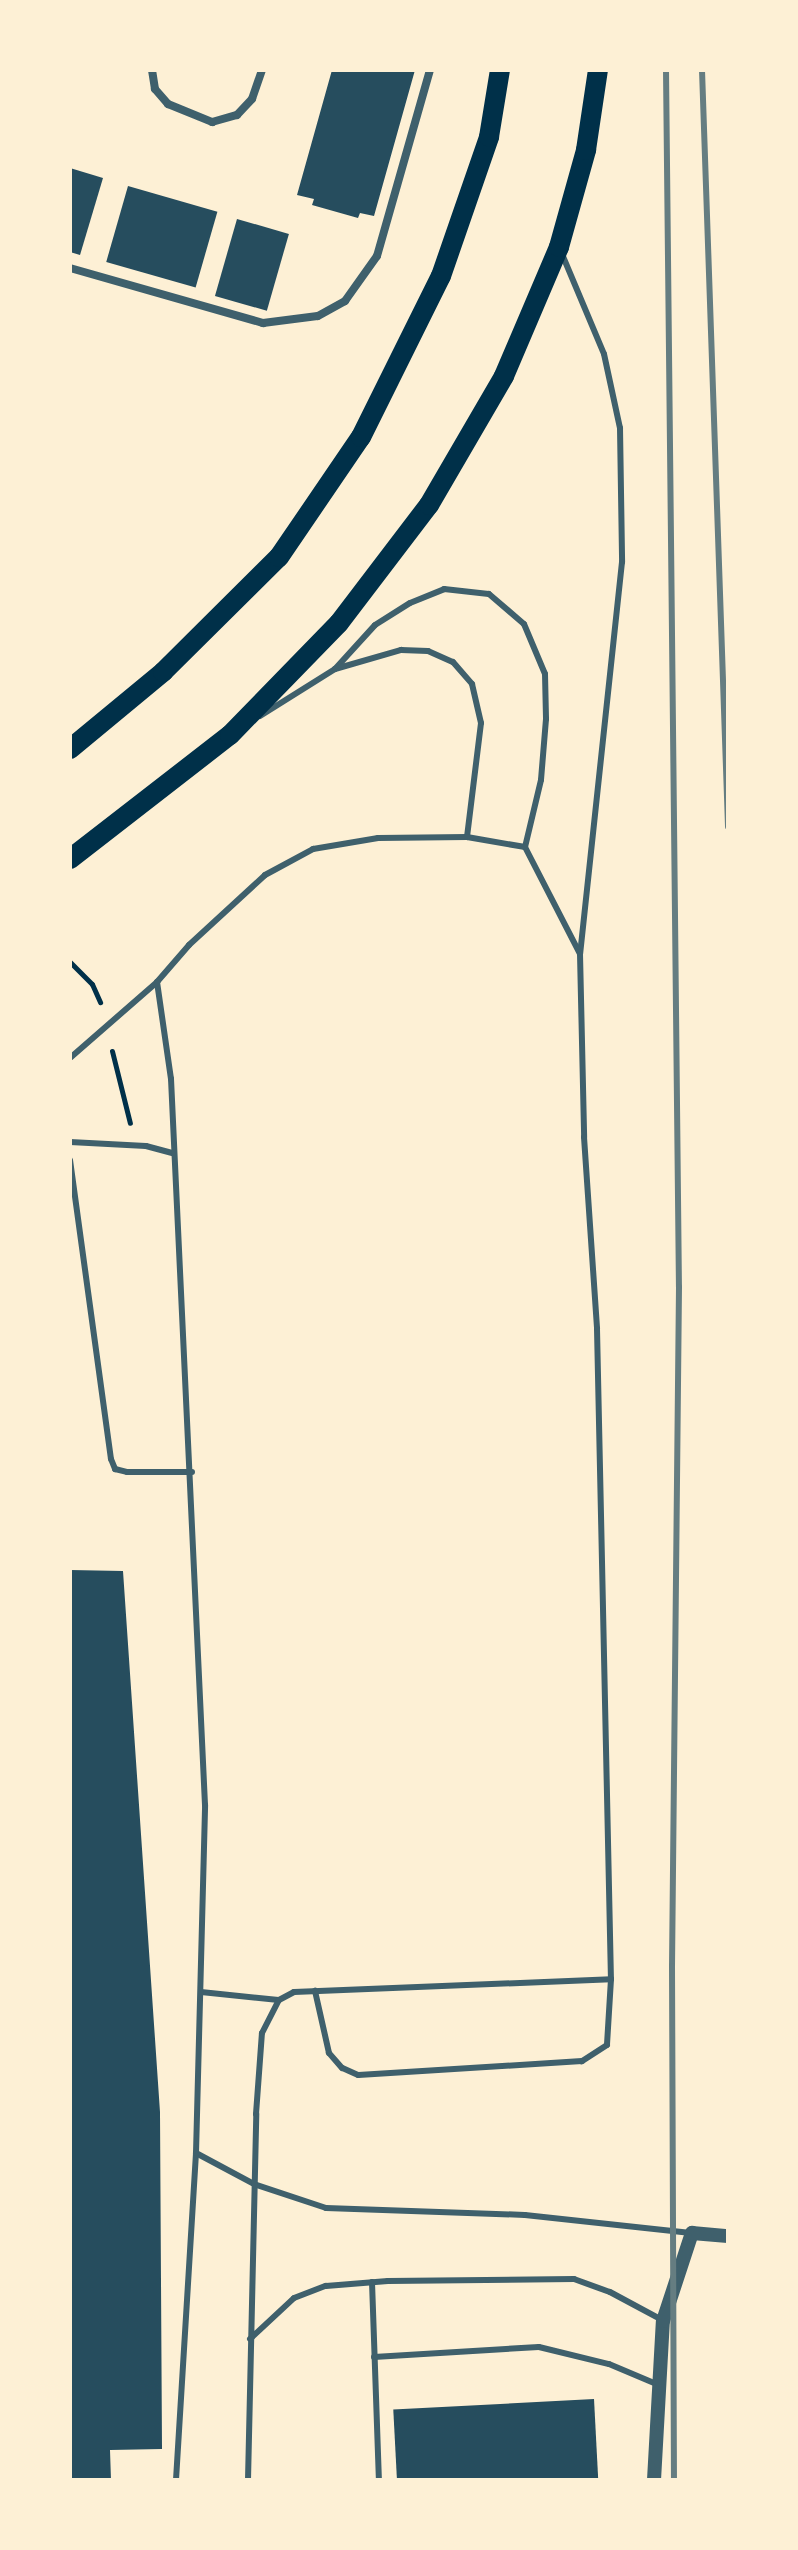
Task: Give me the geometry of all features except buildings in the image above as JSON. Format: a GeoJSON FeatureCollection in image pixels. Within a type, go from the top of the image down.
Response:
{"type":"FeatureCollection","features":[{"type":"Feature","properties":{"kind":"main road"},"geometry":{"type":"LineString","coordinates":[[70,749],[163,672],[279,557],[361,437],[441,276],[489,137],[500,70]]}},
{"type":"Feature","properties":{"kind":"main road"},"geometry":{"type":"LineString","coordinates":[[70,859],[230,735],[339,623],[429,505],[504,376],[559,247],[586,150],[598,70]]}},
{"type":"Feature","properties":{"kind":"street"},"geometry":{"type":"LineString","coordinates":[[152,70],[155,89],[168,104],[212,122],[237,115],[252,99],[262,70]]}},
{"type":"Feature","properties":{"kind":"street"},"geometry":{"type":"LineString","coordinates":[[70,268],[263,323],[318,316],[345,301],[377,256],[430,70]]}},
{"type":"Feature","properties":{"kind":"street"},"geometry":{"type":"LineString","coordinates":[[654,2480],[663,2321],[692,2233],[728,2236]]}},
{"type":"Feature","properties":{"kind":"lane"},"geometry":{"type":"LineString","coordinates":[[315,1991],[329,2053],[342,2068],[358,2075],[582,2061],[607,2045],[611,1979],[597,1329],[584,1137],[580,954],[622,562],[620,428],[604,354],[559,247]]}},
{"type":"Feature","properties":{"kind":"lane"},"geometry":{"type":"LineString","coordinates":[[230,735],[335,669],[375,625],[444,589],[489,594],[524,624],[545,674],[546,719],[541,780],[525,847],[580,954]]}},
{"type":"Feature","properties":{"kind":"lane"},"geometry":{"type":"LineString","coordinates":[[335,669],[401,650],[428,651],[453,662],[472,684],[481,723],[467,837]]}},
{"type":"Feature","properties":{"kind":"lane"},"geometry":{"type":"LineString","coordinates":[[70,1058],[157,982],[189,945],[265,875],[313,849],[378,838],[467,837],[525,847]]}},
{"type":"Feature","properties":{"kind":"lane"},"geometry":{"type":"LineString","coordinates":[[157,982],[171,1079],[192,1472],[205,1805],[196,2153],[176,2480]]}},
{"type":"Feature","properties":{"kind":"lane"},"geometry":{"type":"LineString","coordinates":[[70,1142],[136,1144],[173,1153]]}},
{"type":"Feature","properties":{"kind":"lane"},"geometry":{"type":"LineString","coordinates":[[70,1160],[111,1459],[115,1469],[127,1472],[192,1472]]}},
{"type":"Feature","properties":{"kind":"lane"},"geometry":{"type":"LineString","coordinates":[[201,1992],[279,2000],[294,1992],[611,1979]]}},
{"type":"Feature","properties":{"kind":"lane"},"geometry":{"type":"LineString","coordinates":[[248,2480],[254,2184],[262,2033],[279,2000]]}},
{"type":"Feature","properties":{"kind":"lane"},"geometry":{"type":"LineString","coordinates":[[196,2153],[254,2184],[326,2208],[525,2215],[692,2233]]}},
{"type":"Feature","properties":{"kind":"lane"},"geometry":{"type":"LineString","coordinates":[[250,2339],[294,2298],[326,2286],[372,2282],[574,2279],[610,2292],[663,2321]]}},
{"type":"Feature","properties":{"kind":"lane"},"geometry":{"type":"LineString","coordinates":[[372,2282],[379,2480]]}},
{"type":"Feature","properties":{"kind":"lane"},"geometry":{"type":"LineString","coordinates":[[374,2357],[539,2347],[609,2364],[659,2385]]}},
{"type":"Feature","properties":{"kind":"railway"},"geometry":{"type":"LineString","coordinates":[[666,70],[679,1287],[672,1966],[674,2480]]}},
{"type":"Feature","properties":{"kind":"railway"},"geometry":{"type":"LineString","coordinates":[[702,70],[728,827]]}}]}
